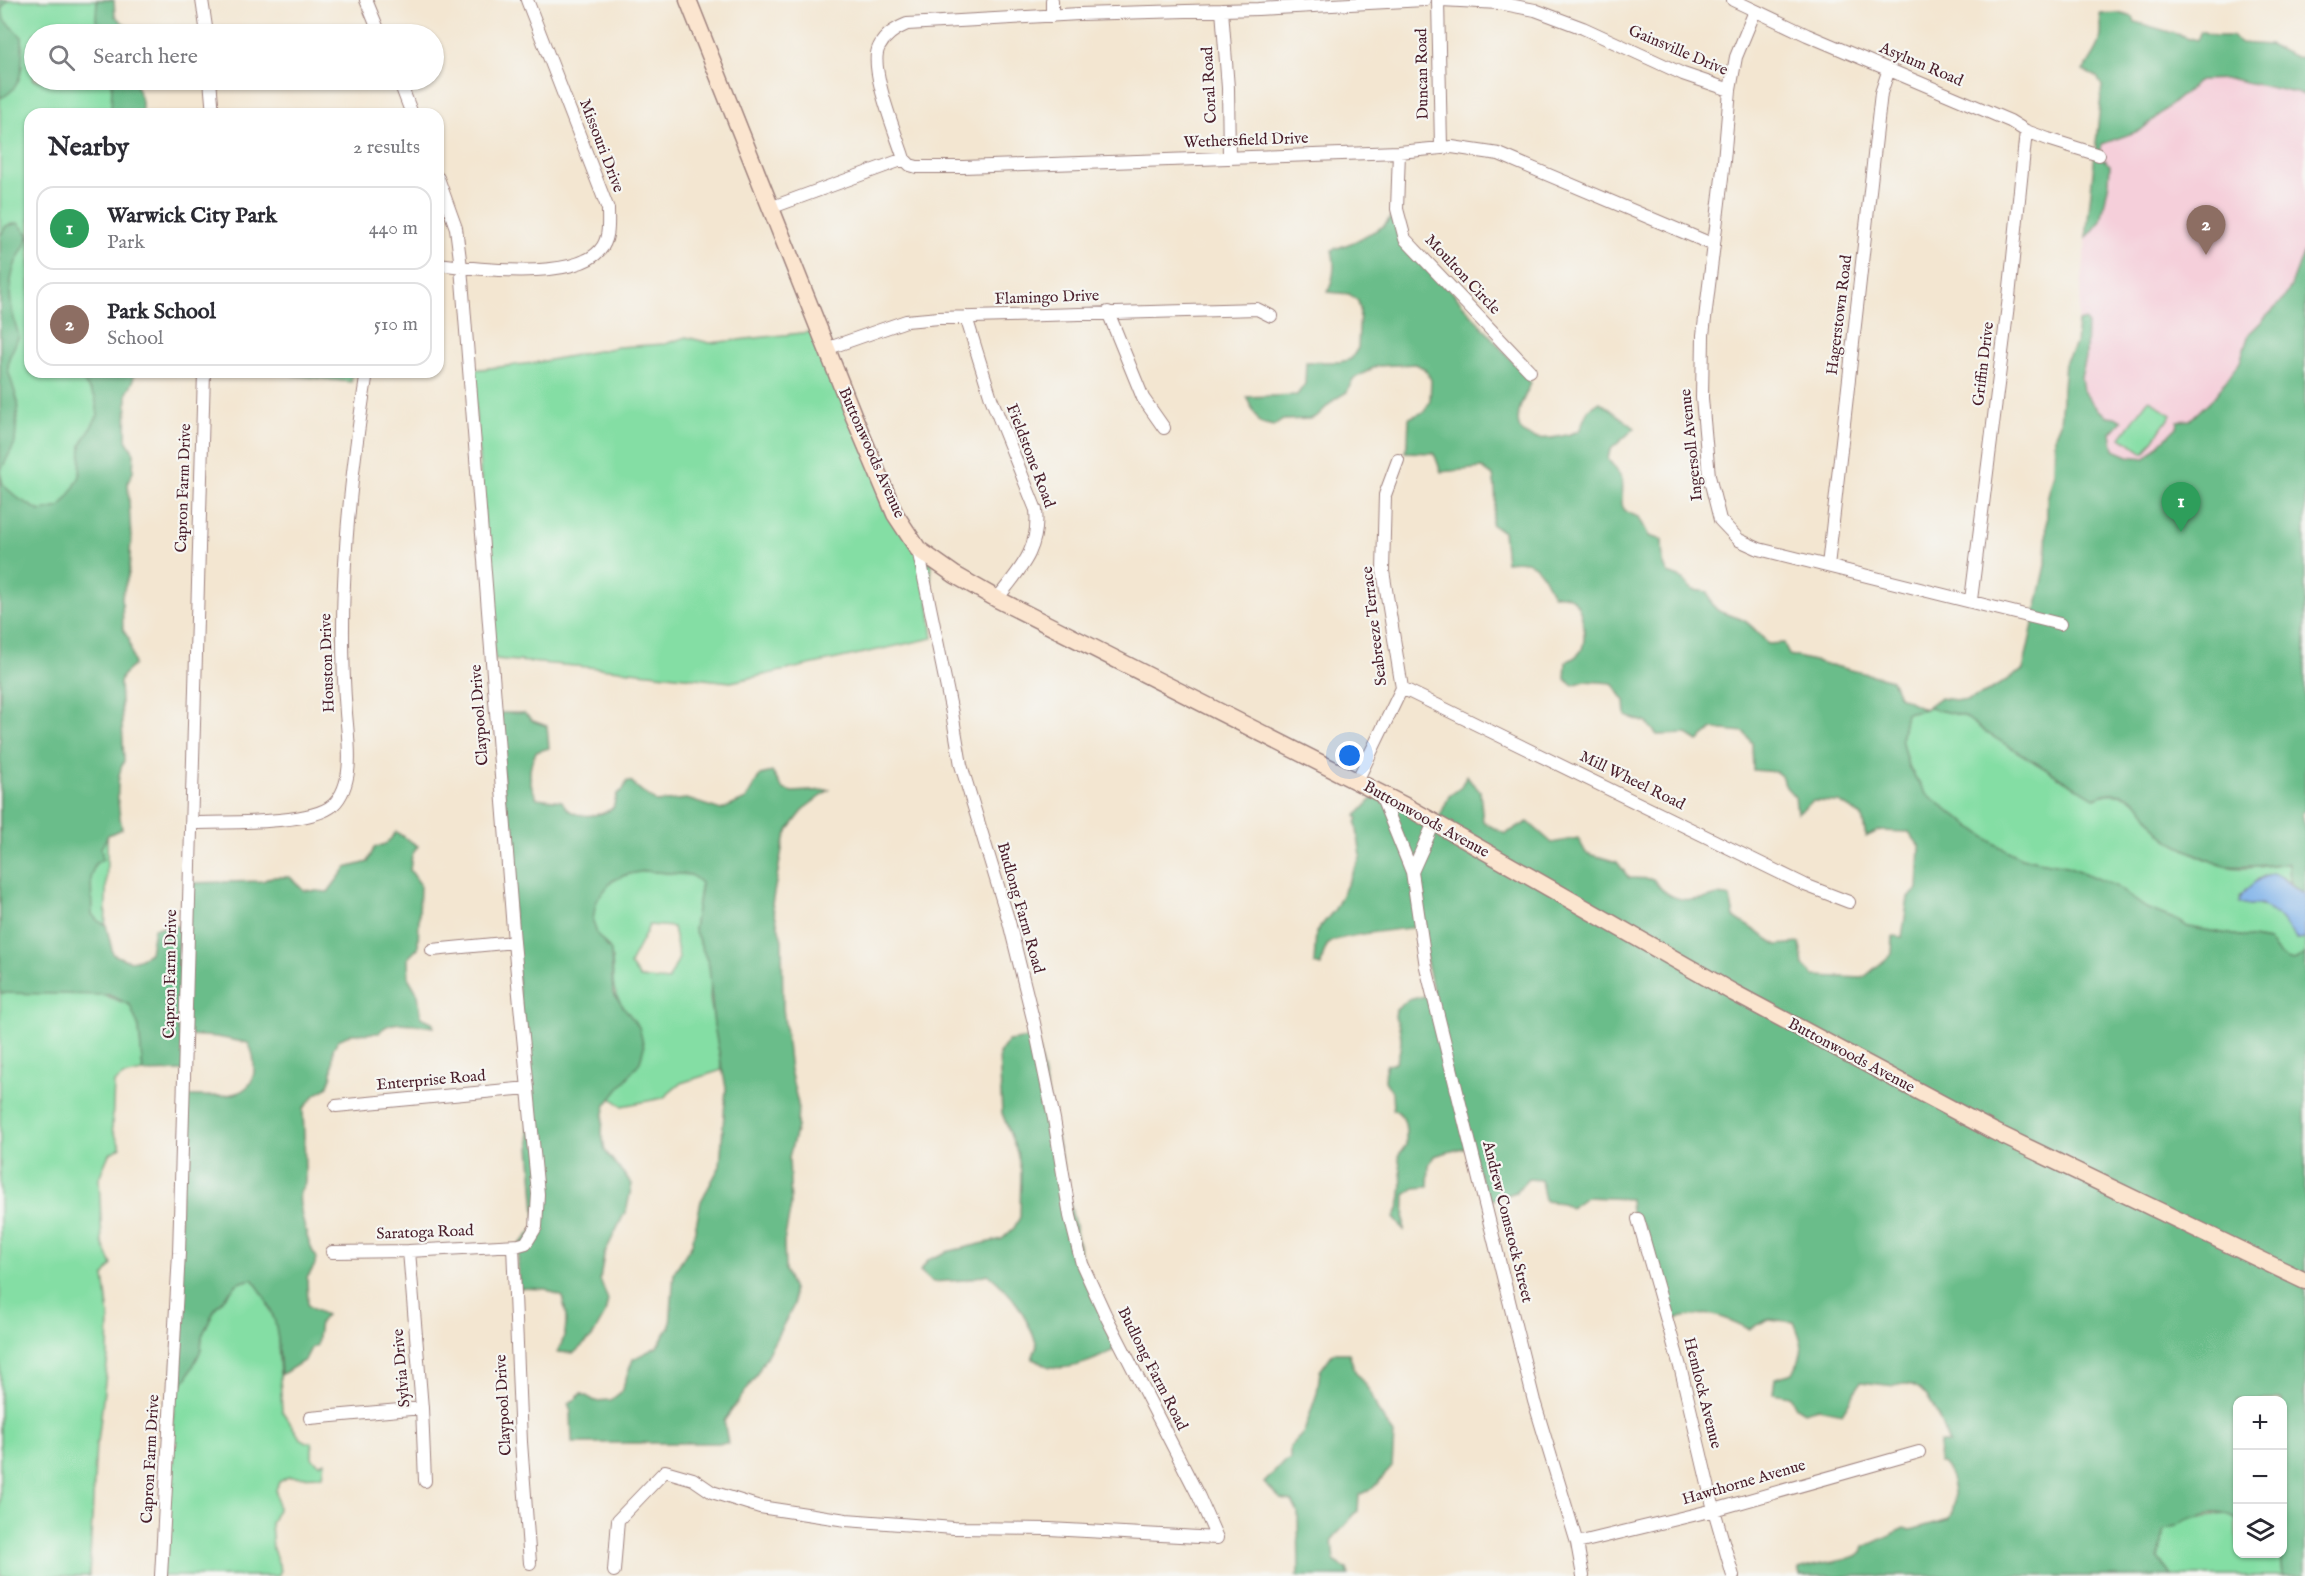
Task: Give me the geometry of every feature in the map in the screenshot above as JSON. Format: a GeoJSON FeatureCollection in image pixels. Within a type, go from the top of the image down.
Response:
{"type":"FeatureCollection","features":[{"type":"Feature","properties":{"kind":"street"},"geometry":{"type":"LineString","coordinates":[[202,0],[206,24]]}},
{"type":"Feature","properties":{"kind":"street"},"geometry":{"type":"LineString","coordinates":[[366,0],[376,24]]}},
{"type":"Feature","properties":{"kind":"street","name":"Missouri Drive"},"geometry":{"type":"LineString","coordinates":[[444,265],[515,270],[579,264],[600,250],[608,233],[608,209],[526,0]]}},
{"type":"Feature","properties":{"kind":"street","name":"Buttonwoods Avenue"},"geometry":{"type":"LineString","coordinates":[[688,0],[826,349],[896,514],[918,549],[955,575],[998,599],[1357,781],[1734,993],[1993,1131],[2305,1281]]}},
{"type":"Feature","properties":{"kind":"street"},"geometry":{"type":"LineString","coordinates":[[1052,0],[1052,16]]}},
{"type":"Feature","properties":{"kind":"street"},"geometry":{"type":"LineString","coordinates":[[770,208],[904,159],[877,73],[876,57],[878,47],[887,34],[907,24],[1424,0]]}},
{"type":"Feature","properties":{"kind":"street","name":"Gainsville Drive"},"geometry":{"type":"LineString","coordinates":[[1439,0],[1499,3],[1535,10],[1583,28],[1683,74],[1730,90]]}},
{"type":"Feature","properties":{"kind":"street","name":"Duncan Road"},"geometry":{"type":"LineString","coordinates":[[1439,0],[1441,147]]}},
{"type":"Feature","properties":{"kind":"street","name":"Asylum Road"},"geometry":{"type":"LineString","coordinates":[[1733,0],[2010,121],[2026,131],[2099,155]]}},
{"type":"Feature","properties":{"kind":"street","name":"Coral Road"},"geometry":{"type":"LineString","coordinates":[[1222,10],[1228,88],[1229,158]]}},
{"type":"Feature","properties":{"kind":"street","name":"Ingersoll Avenue"},"geometry":{"type":"LineString","coordinates":[[1755,11],[1736,57],[1730,90],[1703,335],[1702,389],[1709,476],[1715,507],[1724,526],[1749,546],[2060,624]]}},
{"type":"Feature","properties":{"kind":"street","name":"Hagerstown Road"},"geometry":{"type":"LineString","coordinates":[[1828,566],[1881,93],[1889,69]]}},
{"type":"Feature","properties":{"kind":"street"},"geometry":{"type":"LineString","coordinates":[[211,90],[212,108]]}},
{"type":"Feature","properties":{"kind":"street"},"geometry":{"type":"LineString","coordinates":[[403,90],[410,108]]}},
{"type":"Feature","properties":{"kind":"street","name":"Griffin Drive"},"geometry":{"type":"LineString","coordinates":[[1971,600],[2009,297],[2026,131]]}},
{"type":"Feature","properties":{"kind":"street","name":"Wethersfield Drive"},"geometry":{"type":"LineString","coordinates":[[904,159],[916,167],[963,167],[1399,152],[1441,147],[1476,149],[1499,154],[1714,245]]}},
{"type":"Feature","properties":{"kind":"street","name":"Moulton Circle"},"geometry":{"type":"LineString","coordinates":[[1399,152],[1397,208],[1405,238],[1530,371]]}},
{"type":"Feature","properties":{"kind":"street","name":"Claypool Drive"},"geometry":{"type":"LineString","coordinates":[[444,195],[456,228],[461,267],[514,942],[537,1194],[536,1227],[526,1243],[516,1246],[521,1442],[530,1563]]}},
{"type":"Feature","properties":{"kind":"street","name":"Flamingo Drive"},"geometry":{"type":"LineString","coordinates":[[826,349],[906,321],[1108,312],[1257,309],[1271,316]]}},
{"type":"Feature","properties":{"kind":"street"},"geometry":{"type":"LineString","coordinates":[[1108,312],[1143,398],[1164,428]]}},
{"type":"Feature","properties":{"kind":"street","name":"Fieldstone Road"},"geometry":{"type":"LineString","coordinates":[[966,317],[991,398],[1036,510],[1038,525],[1035,541],[1026,561],[998,599]]}},
{"type":"Feature","properties":{"kind":"street","name":"Capron Farm Drive"},"geometry":{"type":"LineString","coordinates":[[161,1576],[179,1253],[204,378]]}},
{"type":"Feature","properties":{"kind":"street","name":"Houston Drive"},"geometry":{"type":"LineString","coordinates":[[190,823],[287,819],[323,812],[335,803],[342,790],[350,766],[342,640],[344,575],[355,454],[366,378]]}},
{"type":"Feature","properties":{"kind":"street","name":"Seabreeze Terrace"},"geometry":{"type":"LineString","coordinates":[[1357,781],[1402,688],[1383,571],[1384,495],[1398,460]]}},
{"type":"Feature","properties":{"kind":"street","name":"Budlong Farm Road"},"geometry":{"type":"LineString","coordinates":[[614,1571],[618,1520],[665,1471],[693,1479],[712,1492],[760,1507],[846,1520],[954,1528],[1049,1529],[1216,1538],[1199,1497],[1105,1314],[1082,1264],[1070,1216],[1054,1119],[1034,1023],[1009,922],[961,765],[918,549]]}},
{"type":"Feature","properties":{"kind":"street","name":"Mill Wheel Road"},"geometry":{"type":"LineString","coordinates":[[1402,688],[1805,885],[1849,902]]}},
{"type":"Feature","properties":{"kind":"street","name":"Andrew Comstock Street"},"geometry":{"type":"LineString","coordinates":[[1380,794],[1412,872],[1426,967],[1534,1401],[1577,1543],[1583,1576]]}},
{"type":"Feature","properties":{"kind":"street"},"geometry":{"type":"LineString","coordinates":[[1412,872],[1434,823]]}},
{"type":"Feature","properties":{"kind":"street"},"geometry":{"type":"LineString","coordinates":[[432,950],[514,942]]}},
{"type":"Feature","properties":{"kind":"street","name":"Enterprise Road"},"geometry":{"type":"LineString","coordinates":[[336,1106],[528,1088]]}},
{"type":"Feature","properties":{"kind":"street","name":"Hemlock Avenue"},"geometry":{"type":"LineString","coordinates":[[1638,1219],[1681,1370],[1732,1576]]}},
{"type":"Feature","properties":{"kind":"street","name":"Saratoga Road"},"geometry":{"type":"LineString","coordinates":[[332,1252],[516,1246]]}},
{"type":"Feature","properties":{"kind":"street","name":"Sylvia Drive"},"geometry":{"type":"LineString","coordinates":[[409,1251],[422,1408],[425,1482]]}},
{"type":"Feature","properties":{"kind":"street"},"geometry":{"type":"LineString","coordinates":[[310,1418],[422,1408]]}},
{"type":"Feature","properties":{"kind":"street","name":"Hawthorne Avenue"},"geometry":{"type":"LineString","coordinates":[[1577,1543],[1714,1510],[1919,1452]]}},
{"type":"Feature","properties":{"kind":"shaded area"},"geometry":{"type":"Polygon","coordinates":[[[2232,79],[2305,95],[2305,248],[2291,286],[2283,300],[2250,334],[2240,362],[2214,397],[2190,420],[2177,427],[2145,458],[2128,456],[2114,450],[2111,433],[2115,417],[2108,416],[2097,408],[2083,391],[2081,377],[2086,358],[2085,320],[2078,322],[2086,239],[2101,221],[2109,182],[2109,165],[2098,155],[2102,144],[2173,102],[2200,80],[2232,79]]]}},
{"type":"Feature","properties":{"kind":"green space"},"geometry":{"type":"Polygon","coordinates":[[[0,0],[108,0],[113,24],[24,24],[24,90],[128,90],[131,108],[24,108],[24,378],[121,378],[113,568],[104,995],[130,1005],[139,1028],[143,1072],[123,1076],[114,1083],[112,1129],[121,1147],[109,1154],[99,1178],[102,1242],[112,1265],[104,1276],[109,1316],[108,1356],[98,1442],[96,1443],[89,1576],[0,1576],[0,0]]]}},
{"type":"Feature","properties":{"kind":"green space"},"geometry":{"type":"Polygon","coordinates":[[[0,0],[8,0],[2,8],[4,20],[22,37],[22,64],[21,73],[14,88],[0,98],[0,0]]]}},
{"type":"Feature","properties":{"kind":"green space"},"geometry":{"type":"Polygon","coordinates":[[[97,0],[114,0],[115,16],[125,24],[97,24],[97,0]]]}},
{"type":"Feature","properties":{"kind":"green space"},"geometry":{"type":"Polygon","coordinates":[[[2118,13],[2133,17],[2135,22],[2197,40],[2201,31],[2214,36],[2231,36],[2241,43],[2269,45],[2296,57],[2305,58],[2305,95],[2232,79],[2200,80],[2141,130],[2102,144],[2098,155],[2110,165],[2109,182],[2101,221],[2086,239],[2102,86],[2097,77],[2083,71],[2101,38],[2100,14],[2118,13]]]}},
{"type":"Feature","properties":{"kind":"green space"},"geometry":{"type":"Polygon","coordinates":[[[112,90],[138,90],[142,108],[111,108],[112,90]]]}},
{"type":"Feature","properties":{"kind":"green space"},"geometry":{"type":"Polygon","coordinates":[[[1396,210],[1406,239],[1531,383],[1522,402],[1518,421],[1521,430],[1528,436],[1559,437],[1579,431],[1588,410],[1600,402],[1635,428],[1610,450],[1608,459],[1622,479],[1623,507],[1626,511],[1639,517],[1649,536],[1662,540],[1663,563],[1668,573],[1679,577],[1693,590],[1708,592],[1713,606],[1721,612],[1746,622],[1768,644],[1784,643],[1789,655],[1892,680],[1899,696],[1924,709],[1939,698],[1966,701],[1987,692],[2023,670],[2046,565],[2047,499],[2054,473],[2055,435],[2060,423],[2065,362],[2076,344],[2078,322],[2085,320],[2087,323],[2086,358],[2081,377],[2083,391],[2097,409],[2122,421],[2111,433],[2114,450],[2128,456],[2145,458],[2177,427],[2178,421],[2190,420],[2214,397],[2240,362],[2249,334],[2283,300],[2291,286],[2305,248],[2305,811],[2302,813],[2305,827],[2305,892],[2298,890],[2292,884],[2289,863],[2228,866],[2198,855],[2161,834],[2133,798],[2111,793],[2094,798],[1987,733],[1964,716],[1929,708],[1906,713],[1901,739],[1908,766],[1925,793],[1995,844],[2021,858],[2067,866],[2115,886],[2146,908],[2188,927],[2269,941],[2283,956],[2294,961],[2305,955],[2305,1576],[2282,1576],[2280,1558],[2287,1558],[2287,1396],[2233,1396],[2233,1517],[2210,1513],[2191,1518],[2164,1531],[2159,1559],[2171,1576],[1801,1576],[1799,1570],[1854,1557],[1862,1553],[1864,1547],[1905,1528],[1911,1530],[1949,1519],[1954,1505],[1954,1490],[1946,1468],[1942,1463],[1938,1463],[1939,1443],[1949,1443],[1931,1402],[1924,1393],[1906,1384],[1895,1386],[1861,1382],[1842,1413],[1818,1408],[1804,1412],[1796,1407],[1790,1396],[1773,1393],[1775,1378],[1793,1373],[1800,1359],[1802,1348],[1794,1322],[1769,1319],[1749,1329],[1719,1316],[1703,1314],[1671,1320],[1645,1227],[1631,1212],[1630,1199],[1586,1197],[1570,1208],[1562,1203],[1545,1201],[1541,1180],[1528,1179],[1516,1192],[1488,1201],[1470,1146],[1434,1156],[1429,1165],[1428,1187],[1415,1188],[1405,1195],[1404,1230],[1394,1218],[1400,1203],[1402,1187],[1398,1156],[1406,1145],[1406,1129],[1404,1120],[1393,1109],[1392,1092],[1385,1081],[1386,1065],[1396,1062],[1400,1050],[1401,1034],[1395,1017],[1396,1010],[1408,1000],[1434,994],[1419,927],[1356,935],[1334,941],[1325,949],[1321,966],[1314,964],[1316,932],[1335,909],[1361,856],[1356,816],[1378,793],[1437,823],[1449,796],[1460,788],[1467,775],[1480,791],[1483,822],[1505,834],[1528,822],[1552,843],[1578,838],[1586,853],[1617,862],[1629,878],[1653,879],[1668,894],[1680,899],[1694,900],[1717,895],[1730,897],[1734,917],[1777,945],[1800,943],[1803,965],[1814,976],[1863,978],[1892,954],[1893,936],[1902,937],[1908,898],[1918,889],[1920,847],[1909,832],[1878,831],[1866,837],[1862,816],[1839,802],[1813,801],[1797,813],[1795,797],[1786,787],[1781,776],[1776,772],[1753,770],[1752,743],[1744,732],[1713,729],[1698,741],[1687,734],[1657,735],[1647,723],[1626,716],[1625,701],[1612,683],[1585,681],[1573,685],[1565,679],[1566,662],[1578,655],[1583,645],[1583,620],[1572,599],[1564,595],[1553,595],[1536,567],[1525,562],[1506,562],[1503,532],[1491,524],[1495,500],[1493,476],[1482,468],[1441,472],[1434,453],[1405,452],[1409,418],[1424,412],[1430,401],[1431,380],[1425,369],[1416,364],[1377,366],[1353,379],[1347,392],[1335,399],[1317,416],[1310,419],[1283,420],[1274,426],[1260,423],[1246,397],[1297,395],[1305,384],[1306,362],[1340,362],[1351,359],[1358,348],[1360,309],[1358,301],[1349,294],[1328,292],[1334,271],[1332,250],[1354,242],[1384,226],[1396,210]]]}},
{"type":"Feature","properties":{"kind":"green space"},"geometry":{"type":"Polygon","coordinates":[[[18,223],[24,230],[24,247],[16,261],[10,292],[19,336],[9,358],[8,370],[18,402],[15,443],[0,472],[0,236],[6,226],[18,223]]]}},
{"type":"Feature","properties":{"kind":"green space"},"geometry":{"type":"Polygon","coordinates":[[[819,331],[895,513],[932,563],[929,604],[933,638],[731,682],[495,659],[472,370],[534,363],[618,347],[665,344],[686,337],[710,343],[819,331]]]}},
{"type":"Feature","properties":{"kind":"green space"},"geometry":{"type":"Polygon","coordinates":[[[81,378],[133,378],[127,393],[126,440],[134,453],[133,472],[128,482],[131,539],[129,573],[122,596],[123,630],[129,639],[134,665],[122,676],[120,683],[124,761],[119,777],[118,794],[122,829],[108,835],[101,848],[103,859],[95,864],[91,876],[92,914],[106,925],[113,954],[132,961],[140,959],[150,953],[154,928],[188,925],[191,883],[263,881],[271,877],[290,877],[303,890],[328,892],[346,868],[368,862],[374,848],[387,843],[396,832],[418,846],[412,855],[410,870],[420,884],[418,948],[408,958],[409,979],[418,994],[421,1017],[432,1022],[434,1027],[396,1024],[384,1028],[379,1033],[351,1034],[338,1040],[333,1049],[332,1075],[327,1088],[316,1094],[303,1109],[305,1181],[300,1199],[307,1236],[316,1256],[315,1265],[307,1278],[308,1305],[326,1315],[320,1322],[317,1345],[311,1348],[305,1360],[281,1375],[276,1324],[268,1302],[252,1279],[238,1283],[216,1307],[202,1336],[201,1350],[188,1376],[173,1395],[185,1096],[227,1095],[246,1088],[254,1071],[253,1057],[248,1043],[217,1037],[188,1035],[185,1071],[143,1072],[139,1028],[130,1005],[109,995],[0,993],[0,472],[3,485],[19,499],[40,511],[60,507],[80,476],[81,445],[98,415],[95,397],[81,378]]]}},
{"type":"Feature","properties":{"kind":"green space"},"geometry":{"type":"Polygon","coordinates":[[[317,378],[351,378],[351,382],[317,378]]]}},
{"type":"Feature","properties":{"kind":"green space"},"geometry":{"type":"Polygon","coordinates":[[[2149,399],[2171,415],[2144,453],[2121,437],[2149,399]]]}},
{"type":"Feature","properties":{"kind":"green space"},"geometry":{"type":"Polygon","coordinates":[[[1929,708],[1964,716],[1987,733],[2096,798],[2113,794],[2131,798],[2142,807],[2167,839],[2204,858],[2225,866],[2240,868],[2289,863],[2290,883],[2271,873],[2258,879],[2240,897],[2249,905],[2271,910],[2297,940],[2305,939],[2305,955],[2294,961],[2283,956],[2269,941],[2188,927],[2179,921],[2146,909],[2114,886],[2067,866],[2021,858],[1995,844],[1925,793],[1908,766],[1901,739],[1906,713],[1929,708]]]}},
{"type":"Feature","properties":{"kind":"green space"},"geometry":{"type":"Polygon","coordinates":[[[498,713],[524,713],[533,721],[547,726],[549,748],[536,752],[533,758],[530,769],[532,787],[537,798],[562,801],[572,812],[578,814],[600,814],[613,808],[617,794],[623,790],[627,781],[632,782],[656,802],[687,799],[721,810],[746,799],[760,775],[772,772],[783,789],[792,792],[829,790],[806,807],[789,829],[783,844],[772,904],[782,940],[783,1008],[790,1070],[798,1104],[797,1127],[789,1157],[791,1206],[784,1242],[785,1270],[793,1290],[794,1305],[754,1379],[724,1421],[728,1443],[572,1443],[571,1411],[568,1403],[581,1393],[595,1401],[611,1400],[621,1392],[633,1359],[657,1347],[670,1326],[674,1272],[692,1244],[701,1201],[720,1166],[726,1088],[714,1026],[709,965],[694,929],[701,883],[691,875],[645,871],[625,875],[612,881],[596,901],[593,921],[597,934],[611,951],[613,993],[639,1027],[644,1047],[640,1062],[606,1105],[603,1117],[602,1133],[605,1151],[632,1184],[627,1208],[604,1255],[600,1279],[608,1300],[605,1314],[592,1337],[574,1353],[557,1352],[561,1346],[566,1325],[562,1297],[546,1289],[518,1288],[518,1246],[536,1227],[498,713]]]}},
{"type":"Feature","properties":{"kind":"green space"},"geometry":{"type":"Polygon","coordinates":[[[645,871],[691,875],[701,882],[694,929],[709,965],[710,999],[722,1070],[681,1083],[663,1098],[622,1106],[611,1098],[620,1002],[613,984],[611,953],[597,934],[593,920],[599,897],[608,885],[621,877],[645,871]],[[649,925],[630,965],[640,978],[668,981],[679,958],[673,927],[649,925]]]}},
{"type":"Feature","properties":{"kind":"green space"},"geometry":{"type":"Polygon","coordinates":[[[1036,1037],[1082,1261],[1121,1346],[1096,1359],[1060,1368],[1046,1366],[1032,1359],[1037,1345],[1023,1314],[1005,1290],[988,1274],[965,1280],[932,1282],[920,1271],[928,1260],[946,1252],[1002,1239],[1014,1228],[1020,1217],[1021,1171],[1017,1152],[1002,1113],[999,1054],[1008,1041],[1036,1037]]]}},
{"type":"Feature","properties":{"kind":"green space"},"geometry":{"type":"Polygon","coordinates":[[[252,1279],[263,1293],[277,1326],[282,1411],[300,1438],[312,1442],[312,1458],[319,1464],[325,1462],[323,1476],[288,1477],[279,1482],[276,1490],[278,1509],[271,1523],[273,1549],[281,1570],[278,1576],[160,1576],[175,1393],[188,1376],[201,1350],[202,1336],[216,1307],[238,1283],[252,1279]]]}},
{"type":"Feature","properties":{"kind":"green space"},"geometry":{"type":"Polygon","coordinates":[[[1333,1353],[1349,1353],[1355,1371],[1371,1393],[1378,1411],[1394,1434],[1392,1467],[1373,1488],[1359,1495],[1358,1511],[1334,1537],[1332,1544],[1334,1561],[1347,1569],[1349,1576],[1296,1576],[1299,1572],[1298,1513],[1292,1501],[1281,1499],[1264,1483],[1284,1462],[1290,1460],[1290,1447],[1304,1432],[1317,1393],[1320,1371],[1333,1353]]]}},
{"type":"Feature","properties":{"kind":"green space"},"geometry":{"type":"Polygon","coordinates":[[[2229,1514],[2233,1516],[2233,1558],[2280,1558],[2282,1576],[2171,1576],[2159,1559],[2164,1531],[2191,1517],[2229,1514]]]}},
{"type":"Feature","properties":{"kind":"water"},"geometry":{"type":"Polygon","coordinates":[[[2272,873],[2302,893],[2305,892],[2305,939],[2297,940],[2280,918],[2261,904],[2239,903],[2247,889],[2272,873]]]}},
{"type":"Feature","properties":{"kind":"place","name":"Park School"},"geometry":{"type":"Point","coordinates":[2206,255]}},
{"type":"Feature","properties":{"kind":"place","name":"Warwick City Park"},"geometry":{"type":"Point","coordinates":[2181,532]}}]}
